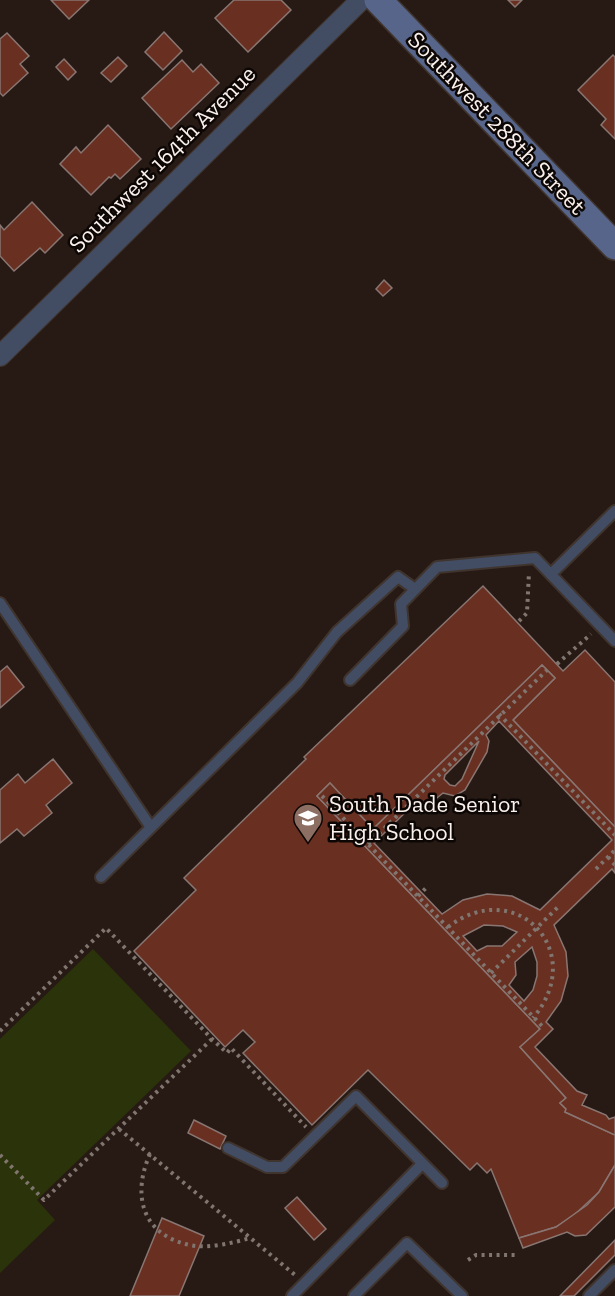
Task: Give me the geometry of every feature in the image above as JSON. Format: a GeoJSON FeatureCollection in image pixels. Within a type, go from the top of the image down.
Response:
{"type":"FeatureCollection","features":[{"type":"Feature","properties":{"kind":"street","name":"Southwest 164th Avenue"},"geometry":{"type":"LineString","coordinates":[[0,356],[361,0]]}},
{"type":"Feature","properties":{"kind":"street","name":"Southwest 288th Street"},"geometry":{"type":"LineString","coordinates":[[378,0],[615,246]]}},
{"type":"Feature","properties":{"kind":"lane"},"geometry":{"type":"LineString","coordinates":[[551,574],[615,511]]}},
{"type":"Feature","properties":{"kind":"lane"},"geometry":{"type":"LineString","coordinates":[[350,680],[403,626],[400,604],[437,567],[536,558],[615,641]]}},
{"type":"Feature","properties":{"kind":"lane"},"geometry":{"type":"LineString","coordinates":[[101,877],[297,682],[337,632],[398,577],[416,589]]}},
{"type":"Feature","properties":{"kind":"lane"},"geometry":{"type":"LineString","coordinates":[[0,603],[150,826]]}},
{"type":"Feature","properties":{"kind":"lane"},"geometry":{"type":"LineString","coordinates":[[228,1148],[267,1167],[283,1167],[356,1096],[442,1184]]}},
{"type":"Feature","properties":{"kind":"lane"},"geometry":{"type":"LineString","coordinates":[[292,1296],[422,1164]]}},
{"type":"Feature","properties":{"kind":"lane"},"geometry":{"type":"LineString","coordinates":[[354,1296],[407,1243],[462,1296]]}},
{"type":"Feature","properties":{"kind":"lane"},"geometry":{"type":"LineString","coordinates":[[589,1296],[615,1270]]}},
{"type":"Feature","properties":{"kind":"path"},"geometry":{"type":"LineString","coordinates":[[519,621],[527,613],[529,572]]}},
{"type":"Feature","properties":{"kind":"path"},"geometry":{"type":"LineString","coordinates":[[557,664],[591,634]]}},
{"type":"Feature","properties":{"kind":"path"},"geometry":{"type":"LineString","coordinates":[[368,844],[499,714],[547,670]]}},
{"type":"Feature","properties":{"kind":"path"},"geometry":{"type":"LineString","coordinates":[[499,714],[615,835]]}},
{"type":"Feature","properties":{"kind":"path"},"geometry":{"type":"LineString","coordinates":[[322,796],[542,1026]]}},
{"type":"Feature","properties":{"kind":"path"},"geometry":{"type":"LineString","coordinates":[[596,869],[615,850]]}},
{"type":"Feature","properties":{"kind":"path"},"geometry":{"type":"LineString","coordinates":[[608,857],[615,865]]}},
{"type":"Feature","properties":{"kind":"path"},"geometry":{"type":"LineString","coordinates":[[418,896],[428,886]]}},
{"type":"Feature","properties":{"kind":"path"},"geometry":{"type":"LineString","coordinates":[[491,973],[558,907]]}},
{"type":"Feature","properties":{"kind":"path"},"geometry":{"type":"LineString","coordinates":[[448,927],[464,915],[482,909],[502,909],[521,915],[537,927],[549,944],[554,973],[546,1002],[533,1018]]}},
{"type":"Feature","properties":{"kind":"path"},"geometry":{"type":"LineString","coordinates":[[1,1028],[106,928],[212,1040],[226,1053],[231,1048],[315,1136]]}},
{"type":"Feature","properties":{"kind":"path"},"geometry":{"type":"LineString","coordinates":[[0,1155],[44,1200],[212,1040]]}},
{"type":"Feature","properties":{"kind":"path"},"geometry":{"type":"LineString","coordinates":[[119,1128],[296,1276]]}},
{"type":"Feature","properties":{"kind":"path"},"geometry":{"type":"LineString","coordinates":[[150,1154],[141,1176],[142,1201],[147,1216],[162,1234],[190,1246],[251,1238]]}},
{"type":"Feature","properties":{"kind":"path"},"geometry":{"type":"LineString","coordinates":[[468,1260],[476,1255],[515,1255]]}},
{"type":"Feature","properties":{"kind":"green space"},"geometry":{"type":"Polygon","coordinates":[[[93,949],[191,1051],[37,1200],[55,1220],[0,1273],[0,1039],[93,949]]]}},
{"type":"Feature","properties":{"kind":"building"},"geometry":{"type":"Polygon","coordinates":[[[51,0],[89,0],[69,19],[51,0]]]}},
{"type":"Feature","properties":{"kind":"building"},"geometry":{"type":"Polygon","coordinates":[[[234,0],[281,0],[291,10],[248,52],[215,18],[234,0]]]}},
{"type":"Feature","properties":{"kind":"building"},"geometry":{"type":"Polygon","coordinates":[[[508,0],[522,0],[515,7],[508,0]]]}},
{"type":"Feature","properties":{"kind":"building"},"geometry":{"type":"Polygon","coordinates":[[[164,32],[182,51],[163,70],[145,52],[164,32]]]}},
{"type":"Feature","properties":{"kind":"building"},"geometry":{"type":"Polygon","coordinates":[[[7,33],[29,56],[20,64],[28,73],[3,96],[0,93],[0,39],[7,33]]]}},
{"type":"Feature","properties":{"kind":"building"},"geometry":{"type":"Polygon","coordinates":[[[613,55],[615,57],[615,139],[601,125],[606,119],[578,90],[613,55]]]}},
{"type":"Feature","properties":{"kind":"building"},"geometry":{"type":"Polygon","coordinates":[[[118,57],[127,66],[111,82],[101,73],[118,57]]]}},
{"type":"Feature","properties":{"kind":"building"},"geometry":{"type":"Polygon","coordinates":[[[64,59],[76,72],[68,80],[56,67],[64,59]]]}},
{"type":"Feature","properties":{"kind":"building"},"geometry":{"type":"Polygon","coordinates":[[[182,60],[193,72],[201,64],[219,83],[171,129],[142,98],[182,60]]]}},
{"type":"Feature","properties":{"kind":"building"},"geometry":{"type":"Polygon","coordinates":[[[108,125],[141,159],[120,179],[115,174],[109,177],[91,195],[60,164],[76,147],[81,153],[108,125]]]}},
{"type":"Feature","properties":{"kind":"building"},"geometry":{"type":"Polygon","coordinates":[[[32,202],[63,235],[45,253],[40,248],[14,271],[0,256],[0,225],[4,230],[32,202]]]}},
{"type":"Feature","properties":{"kind":"building"},"geometry":{"type":"Polygon","coordinates":[[[384,280],[392,288],[383,296],[376,289],[384,280]]]}},
{"type":"Feature","properties":{"kind":"building"},"geometry":{"type":"Polygon","coordinates":[[[483,586],[563,671],[585,650],[615,682],[615,827],[513,720],[555,678],[542,665],[373,829],[330,783],[317,796],[540,1029],[520,1047],[566,1098],[560,1103],[566,1109],[565,1112],[615,1135],[615,1165],[599,1192],[572,1217],[556,1227],[519,1238],[491,1169],[487,1173],[477,1163],[470,1170],[368,1070],[312,1125],[243,1053],[255,1042],[243,1030],[225,1047],[134,951],[196,890],[184,878],[306,759],[304,757],[483,586]]]}},
{"type":"Feature","properties":{"kind":"building"},"geometry":{"type":"Polygon","coordinates":[[[542,665],[555,678],[513,720],[615,827],[615,873],[612,869],[554,925],[566,952],[568,976],[561,1001],[546,1022],[553,1029],[535,1047],[577,1091],[587,1095],[582,1105],[606,1115],[609,1119],[615,1117],[615,1135],[565,1112],[566,1109],[560,1103],[566,1098],[520,1047],[540,1029],[317,796],[330,783],[373,829],[542,665]],[[499,721],[486,735],[489,741],[487,752],[465,790],[455,796],[443,793],[427,806],[416,802],[374,843],[442,914],[463,900],[487,894],[512,896],[540,910],[612,840],[499,721]],[[479,741],[445,775],[444,779],[450,785],[455,786],[462,779],[479,741]],[[484,925],[463,936],[477,951],[487,946],[502,946],[517,932],[503,926],[484,925]],[[532,947],[515,962],[516,975],[509,985],[524,1001],[533,990],[537,976],[537,962],[532,947]]]}},
{"type":"Feature","properties":{"kind":"building"},"geometry":{"type":"Polygon","coordinates":[[[7,666],[24,687],[0,708],[0,672],[7,666]]]}},
{"type":"Feature","properties":{"kind":"building"},"geometry":{"type":"Polygon","coordinates":[[[53,759],[72,783],[46,805],[52,813],[24,836],[17,829],[0,843],[0,790],[18,774],[25,783],[53,759]]]}},
{"type":"Feature","properties":{"kind":"building"},"geometry":{"type":"Polygon","coordinates":[[[194,1120],[226,1136],[220,1149],[188,1133],[194,1120]]]}},
{"type":"Feature","properties":{"kind":"building"},"geometry":{"type":"Polygon","coordinates":[[[615,1165],[615,1207],[586,1235],[575,1236],[567,1232],[523,1248],[519,1238],[556,1227],[587,1205],[599,1192],[615,1165]]]}},
{"type":"Feature","properties":{"kind":"building"},"geometry":{"type":"Polygon","coordinates":[[[297,1197],[326,1229],[314,1240],[285,1208],[297,1197]]]}},
{"type":"Feature","properties":{"kind":"building"},"geometry":{"type":"Polygon","coordinates":[[[162,1218],[204,1236],[179,1296],[130,1296],[162,1218]]]}},
{"type":"Feature","properties":{"kind":"building"},"geometry":{"type":"Polygon","coordinates":[[[615,1240],[615,1255],[574,1296],[560,1296],[615,1240]]]}},
{"type":"Feature","properties":{"kind":"place","name":"South Dade Senior High School"},"geometry":{"type":"Point","coordinates":[308,844]}}]}
